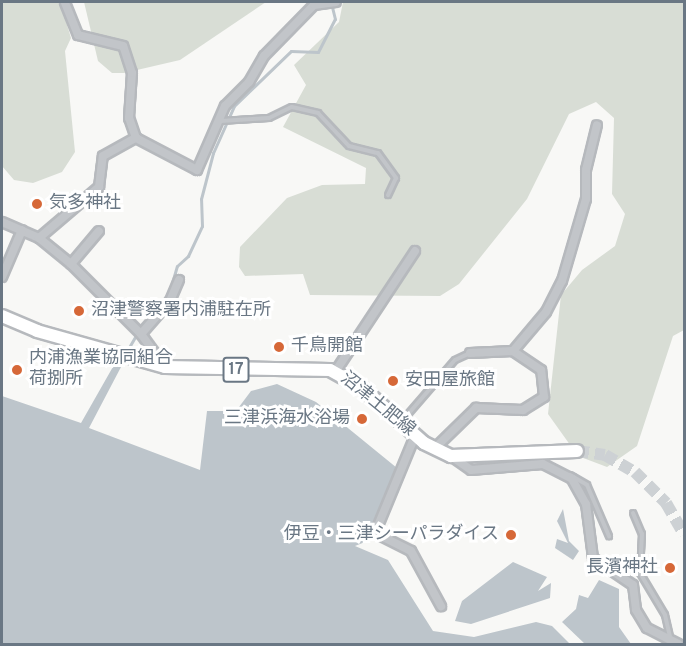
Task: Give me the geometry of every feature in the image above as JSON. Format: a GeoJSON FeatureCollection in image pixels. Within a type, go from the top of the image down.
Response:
{"type":"FeatureCollection","features":[{"type":"Feature","properties":{"kind":"main road","name":"沼津土肥線"},"geometry":{"type":"LineString","coordinates":[[2,316],[37,331],[165,367],[335,372],[415,436],[434,449],[451,456],[576,451]]}},
{"type":"Feature","properties":{"kind":"street"},"geometry":{"type":"LineString","coordinates":[[65,2],[78,35],[123,46],[132,73],[129,118],[136,138],[197,170],[219,122],[264,56],[314,5],[334,3]]}},
{"type":"Feature","properties":{"kind":"street"},"geometry":{"type":"LineString","coordinates":[[513,351],[546,312],[562,281],[584,207],[586,170],[597,125]]}},
{"type":"Feature","properties":{"kind":"street"},"geometry":{"type":"LineString","coordinates":[[39,238],[99,187],[103,156],[136,138]]}},
{"type":"Feature","properties":{"kind":"street"},"geometry":{"type":"LineString","coordinates":[[206,150],[217,152]]}},
{"type":"Feature","properties":{"kind":"street"},"geometry":{"type":"LineString","coordinates":[[2,222],[39,238],[71,264],[141,334],[165,367]]}},
{"type":"Feature","properties":{"kind":"street"},"geometry":{"type":"LineString","coordinates":[[2,277],[6,256],[22,230]]}},
{"type":"Feature","properties":{"kind":"street"},"geometry":{"type":"LineString","coordinates":[[71,264],[99,231]]}},
{"type":"Feature","properties":{"kind":"street"},"geometry":{"type":"LineString","coordinates":[[335,372],[415,251]]}},
{"type":"Feature","properties":{"kind":"street"},"geometry":{"type":"LineString","coordinates":[[141,334],[170,301],[179,280]]}},
{"type":"Feature","properties":{"kind":"street"},"geometry":{"type":"LineString","coordinates":[[434,449],[476,408],[512,411],[540,403],[546,388],[541,370],[513,351],[470,353]]}},
{"type":"Feature","properties":{"kind":"street"},"geometry":{"type":"LineString","coordinates":[[415,436],[375,534],[411,551],[441,606]]}},
{"type":"Feature","properties":{"kind":"street"},"geometry":{"type":"LineString","coordinates":[[451,456],[471,470],[543,465],[564,473],[586,504],[593,558],[633,585],[636,610],[647,628],[670,636],[678,645]]}},
{"type":"Feature","properties":{"kind":"lane"},"geometry":{"type":"LineString","coordinates":[[219,122],[269,118],[292,107],[318,113],[348,146],[378,153],[396,178],[388,195]]}},
{"type":"Feature","properties":{"kind":"lane"},"geometry":{"type":"LineString","coordinates":[[401,423],[455,360],[470,353]]}},
{"type":"Feature","properties":{"kind":"lane"},"geometry":{"type":"LineString","coordinates":[[564,473],[587,485],[609,536]]}},
{"type":"Feature","properties":{"kind":"lane"},"geometry":{"type":"LineString","coordinates":[[633,513],[642,534],[640,573],[665,615],[670,636]]}},
{"type":"Feature","properties":{"kind":"shaded area"},"geometry":{"type":"Polygon","coordinates":[[[2,2],[60,2],[71,38],[65,51],[75,152],[62,172],[33,183],[14,180],[2,166],[2,2]]]}},
{"type":"Feature","properties":{"kind":"shaded area"},"geometry":{"type":"Polygon","coordinates":[[[84,2],[266,2],[180,60],[124,73],[112,73],[98,61],[84,2]]]}},
{"type":"Feature","properties":{"kind":"shaded area"},"geometry":{"type":"Polygon","coordinates":[[[343,2],[684,2],[684,330],[673,336],[637,446],[607,467],[578,456],[548,414],[561,295],[582,270],[615,246],[625,214],[612,194],[614,118],[596,102],[569,114],[527,199],[459,284],[440,296],[310,295],[303,274],[245,276],[239,267],[240,247],[287,198],[322,185],[365,184],[366,168],[283,127],[306,85],[294,65],[339,22],[343,2]]]}},
{"type":"Feature","properties":{"kind":"shaded area"},"geometry":{"type":"Polygon","coordinates":[[[114,365],[121,367],[89,428],[200,470],[207,411],[236,411],[251,391],[277,384],[316,402],[397,468],[370,540],[355,546],[388,560],[433,631],[474,637],[536,622],[552,626],[570,644],[2,644],[2,396],[81,423],[114,365]]]}},
{"type":"Feature","properties":{"kind":"shaded area"},"geometry":{"type":"Polygon","coordinates":[[[563,509],[569,541],[579,551],[573,560],[555,548],[557,539],[568,543],[557,521],[563,509]]]}},
{"type":"Feature","properties":{"kind":"shaded area"},"geometry":{"type":"Polygon","coordinates":[[[513,562],[547,577],[538,591],[551,583],[550,598],[471,624],[455,621],[462,601],[513,562]]]}},
{"type":"Feature","properties":{"kind":"shaded area"},"geometry":{"type":"Polygon","coordinates":[[[599,580],[619,589],[619,627],[631,644],[585,644],[562,622],[576,609],[579,595],[588,598],[599,580]]]}},
{"type":"Feature","properties":{"kind":"waterway"},"geometry":{"type":"LineString","coordinates":[[141,326],[168,297],[177,266],[188,256],[202,226],[201,199],[213,153],[234,106],[291,51],[318,52],[335,19],[331,3]]}},
{"type":"Feature","properties":{"kind":"waterway"},"geometry":{"type":"LineString","coordinates":[[128,349],[136,335]]}},
{"type":"Feature","properties":{"kind":"tunnel"},"geometry":{"type":"LineString","coordinates":[[577,451],[605,455],[635,472],[666,503],[684,534]]}},
{"type":"Feature","properties":{"kind":"place","name":"気多神社"},"geometry":{"type":"Point","coordinates":[37,204]}},
{"type":"Feature","properties":{"kind":"place","name":"沼津警察署内浦駐在所"},"geometry":{"type":"Point","coordinates":[79,311]}},
{"type":"Feature","properties":{"kind":"place","name":"千鳥開館"},"geometry":{"type":"Point","coordinates":[279,347]}},
{"type":"Feature","properties":{"kind":"place","name":"内浦漁業協同組合 荷捌所"},"geometry":{"type":"Point","coordinates":[17,370]}},
{"type":"Feature","properties":{"kind":"place","name":"安田屋旅館"},"geometry":{"type":"Point","coordinates":[393,381]}},
{"type":"Feature","properties":{"kind":"place","name":"三津浜海水浴場"},"geometry":{"type":"Point","coordinates":[362,419]}},
{"type":"Feature","properties":{"kind":"place","name":"伊豆・三津シーパラダイス"},"geometry":{"type":"Point","coordinates":[511,535]}},
{"type":"Feature","properties":{"kind":"place","name":"長濱神社"},"geometry":{"type":"Point","coordinates":[670,568]}}]}
